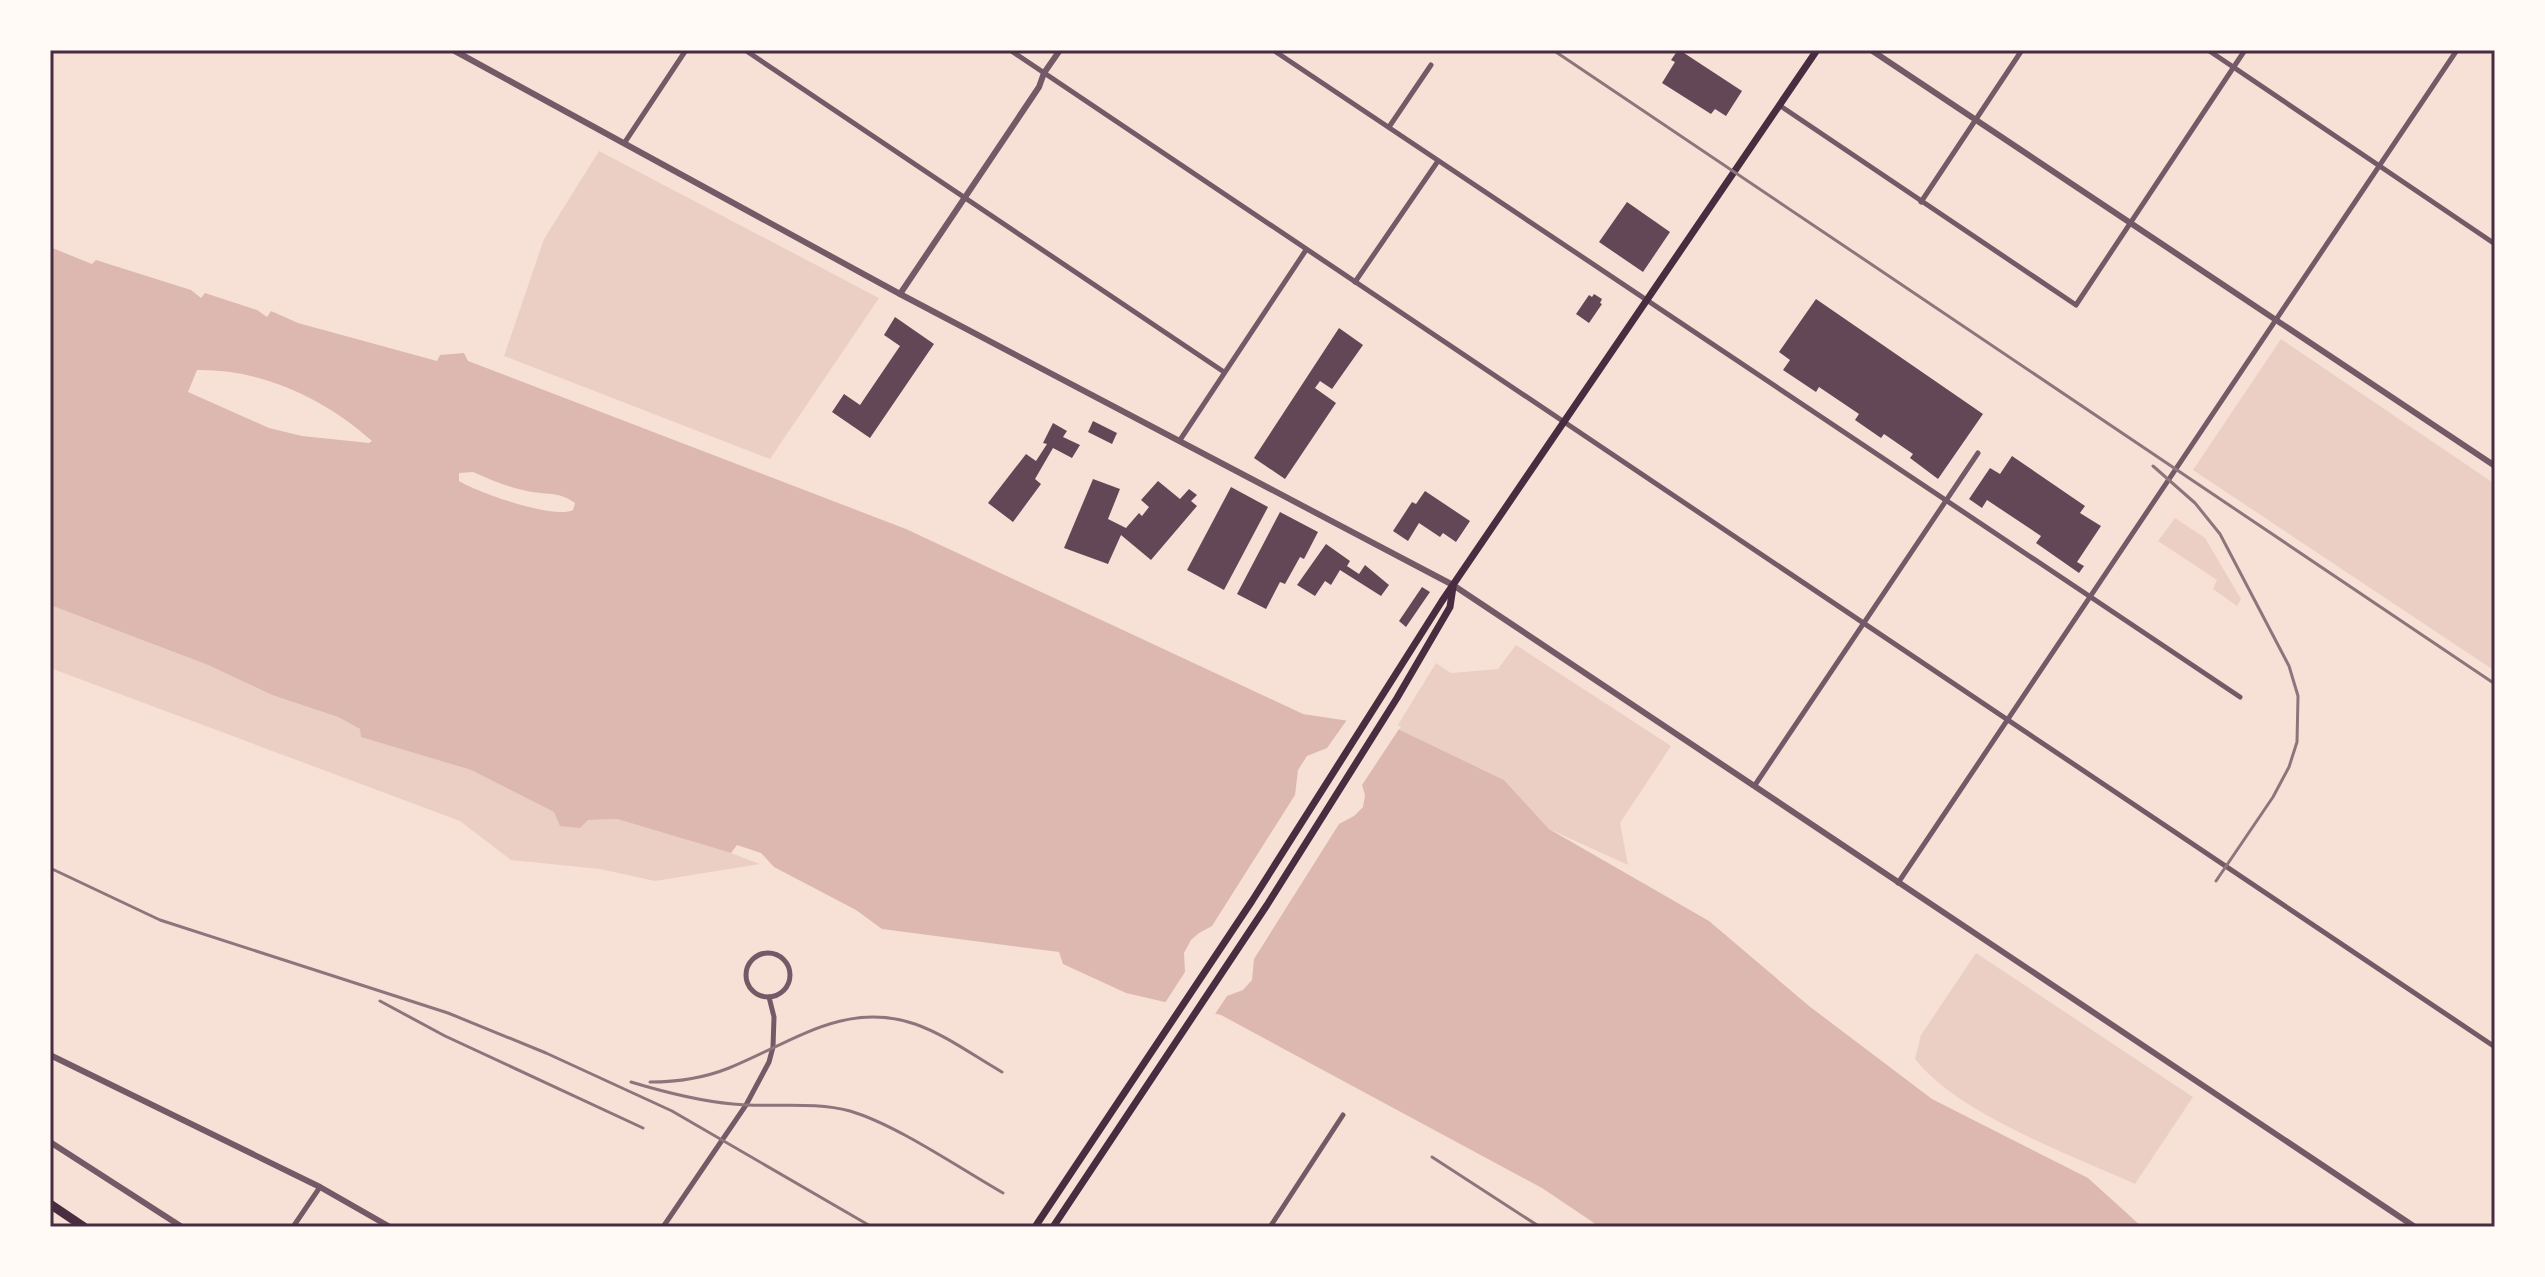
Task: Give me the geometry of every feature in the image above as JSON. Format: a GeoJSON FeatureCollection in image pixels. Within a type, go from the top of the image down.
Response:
{"type":"FeatureCollection","features":[{"type":"Feature","properties":{"kind":"highway"},"geometry":{"type":"LineString","coordinates":[[50,1204],[84,1227]]}},
{"type":"Feature","properties":{"kind":"main road"},"geometry":{"type":"LineString","coordinates":[[1035,1227],[1252,901],[1453,585],[1817,50]]}},
{"type":"Feature","properties":{"kind":"main road"},"geometry":{"type":"LineString","coordinates":[[1053,1227],[1267,905],[1397,698],[1450,607],[1453,585]]}},
{"type":"Feature","properties":{"kind":"street"},"geometry":{"type":"LineString","coordinates":[[453,50],[900,294],[1453,585],[2415,1227]]}},
{"type":"Feature","properties":{"kind":"street"},"geometry":{"type":"LineString","coordinates":[[625,142],[686,50]]}},
{"type":"Feature","properties":{"kind":"street"},"geometry":{"type":"LineString","coordinates":[[745,50],[1224,372]]}},
{"type":"Feature","properties":{"kind":"street"},"geometry":{"type":"LineString","coordinates":[[1010,50],[2495,1047]]}},
{"type":"Feature","properties":{"kind":"street"},"geometry":{"type":"LineString","coordinates":[[900,294],[1039,87],[1044,73],[1060,50]]}},
{"type":"Feature","properties":{"kind":"street"},"geometry":{"type":"LineString","coordinates":[[1273,50],[2240,697]]}},
{"type":"Feature","properties":{"kind":"street"},"geometry":{"type":"LineString","coordinates":[[1871,50],[2495,465]]}},
{"type":"Feature","properties":{"kind":"street"},"geometry":{"type":"LineString","coordinates":[[1921,202],[2022,50]]}},
{"type":"Feature","properties":{"kind":"street"},"geometry":{"type":"LineString","coordinates":[[2208,50],[2495,244]]}},
{"type":"Feature","properties":{"kind":"street"},"geometry":{"type":"LineString","coordinates":[[1779,105],[2076,305],[2245,50]]}},
{"type":"Feature","properties":{"kind":"street"},"geometry":{"type":"LineString","coordinates":[[1897,883],[2457,50]]}},
{"type":"Feature","properties":{"kind":"street"},"geometry":{"type":"LineString","coordinates":[[1389,127],[1431,65]]}},
{"type":"Feature","properties":{"kind":"street"},"geometry":{"type":"LineString","coordinates":[[1355,282],[1438,161]]}},
{"type":"Feature","properties":{"kind":"street"},"geometry":{"type":"LineString","coordinates":[[1180,440],[1306,250]]}},
{"type":"Feature","properties":{"kind":"street"},"geometry":{"type":"LineString","coordinates":[[1755,785],[1978,453]]}},
{"type":"Feature","properties":{"kind":"street"},"geometry":{"type":"LineString","coordinates":[[769,953],[782,958],[789,971],[783,991],[769,997],[755,994],[745,975],[755,957],[769,953]]}},
{"type":"Feature","properties":{"kind":"street"},"geometry":{"type":"LineString","coordinates":[[663,1227],[750,1098],[769,1062],[774,1017],[769,997]]}},
{"type":"Feature","properties":{"kind":"street"},"geometry":{"type":"LineString","coordinates":[[50,1055],[320,1187],[390,1227]]}},
{"type":"Feature","properties":{"kind":"street"},"geometry":{"type":"LineString","coordinates":[[1270,1227],[1343,1115]]}},
{"type":"Feature","properties":{"kind":"street"},"geometry":{"type":"LineString","coordinates":[[50,1142],[182,1227]]}},
{"type":"Feature","properties":{"kind":"street"},"geometry":{"type":"LineString","coordinates":[[293,1227],[320,1187]]}},
{"type":"Feature","properties":{"kind":"shaded area"},"geometry":{"type":"Polygon","coordinates":[[[599,151],[879,298],[770,459],[504,356],[544,239],[599,151]]]}},
{"type":"Feature","properties":{"kind":"shaded area"},"geometry":{"type":"Polygon","coordinates":[[[50,247],[92,264],[96,260],[191,290],[201,298],[205,293],[257,310],[267,317],[271,311],[298,323],[437,361],[440,355],[464,353],[468,361],[906,529],[1303,714],[1396,728],[1504,780],[1549,829],[1709,921],[1809,1006],[1932,1099],[2088,1178],[2142,1227],[1600,1227],[1542,1188],[1221,1015],[1126,993],[1063,964],[1059,952],[882,929],[856,910],[774,867],[761,853],[737,845],[731,853],[617,819],[588,820],[580,828],[560,826],[554,812],[471,770],[361,737],[360,729],[338,717],[272,695],[208,665],[50,605],[50,247]],[[197,370],[188,392],[269,428],[302,436],[372,441],[334,412],[291,389],[245,375],[197,370]],[[473,472],[459,473],[459,481],[498,498],[534,508],[564,512],[573,510],[575,503],[563,497],[520,489],[473,472]]]}},
{"type":"Feature","properties":{"kind":"shaded area"},"geometry":{"type":"Polygon","coordinates":[[[2281,339],[2495,484],[2495,671],[2193,470],[2281,339]]]}},
{"type":"Feature","properties":{"kind":"shaded area"},"geometry":{"type":"Polygon","coordinates":[[[2175,518],[2205,538],[2241,599],[2237,606],[2213,589],[2217,580],[2158,541],[2175,518]]]}},
{"type":"Feature","properties":{"kind":"shaded area"},"geometry":{"type":"Polygon","coordinates":[[[50,605],[208,665],[272,695],[338,717],[360,729],[362,737],[471,770],[554,812],[588,820],[617,819],[760,864],[655,881],[600,869],[511,860],[460,821],[50,668],[50,605]]]}},
{"type":"Feature","properties":{"kind":"shaded area"},"geometry":{"type":"Polygon","coordinates":[[[1516,645],[1671,746],[1620,823],[1628,865],[1549,829],[1504,780],[1396,728],[1436,663],[1451,673],[1498,669],[1516,645]]]}},
{"type":"Feature","properties":{"kind":"shaded area"},"geometry":{"type":"Polygon","coordinates":[[[1976,953],[2193,1097],[2135,1184],[1987,1115],[1934,1079],[1915,1059],[1921,1035],[1976,953]]]}},
{"type":"Feature","properties":{"kind":"pier"},"geometry":{"type":"Polygon","coordinates":[[[1349,717],[1401,726],[1362,785],[1365,795],[1363,807],[1339,824],[1254,959],[1252,980],[1243,990],[1227,996],[1213,1017],[1163,1006],[1185,972],[1184,953],[1191,940],[1212,926],[1295,795],[1298,770],[1307,756],[1327,748],[1349,717]]]}},
{"type":"Feature","properties":{"kind":"building"},"geometry":{"type":"Polygon","coordinates":[[[1678,50],[1686,50],[1684,53],[1742,91],[1726,116],[1715,109],[1711,114],[1662,83],[1675,62],[1671,60],[1678,50]]]}},
{"type":"Feature","properties":{"kind":"building"},"geometry":{"type":"Polygon","coordinates":[[[1627,202],[1670,232],[1643,272],[1599,242],[1627,202]]]}},
{"type":"Feature","properties":{"kind":"building"},"geometry":{"type":"Polygon","coordinates":[[[1594,294],[1602,299],[1602,304],[1589,323],[1576,314],[1589,295],[1592,297],[1594,294]]]}},
{"type":"Feature","properties":{"kind":"building"},"geometry":{"type":"Polygon","coordinates":[[[1816,299],[1983,414],[1938,479],[1910,458],[1913,454],[1884,434],[1881,438],[1855,420],[1859,414],[1819,387],[1816,392],[1783,370],[1790,360],[1779,352],[1816,299]]]}},
{"type":"Feature","properties":{"kind":"building"},"geometry":{"type":"Polygon","coordinates":[[[895,317],[934,344],[870,438],[832,412],[844,394],[860,405],[900,346],[884,335],[895,317]]]}},
{"type":"Feature","properties":{"kind":"building"},"geometry":{"type":"Polygon","coordinates":[[[1339,328],[1363,345],[1332,389],[1320,381],[1315,388],[1336,403],[1285,479],[1254,458],[1339,328]]]}},
{"type":"Feature","properties":{"kind":"building"},"geometry":{"type":"Polygon","coordinates":[[[1093,421],[1117,433],[1112,444],[1088,432],[1093,421]]]}},
{"type":"Feature","properties":{"kind":"building"},"geometry":{"type":"Polygon","coordinates":[[[1053,423],[1067,431],[1063,437],[1080,445],[1072,458],[1053,448],[1035,479],[1041,484],[1013,522],[988,503],[1026,454],[1036,461],[1047,444],[1043,443],[1053,423]]]}},
{"type":"Feature","properties":{"kind":"building"},"geometry":{"type":"Polygon","coordinates":[[[2012,456],[2085,506],[2080,513],[2101,526],[2077,562],[2084,566],[2079,573],[2036,543],[2041,536],[1987,500],[1982,508],[1969,499],[1990,468],[2000,474],[2012,456]]]}},
{"type":"Feature","properties":{"kind":"building"},"geometry":{"type":"Polygon","coordinates":[[[1093,479],[1120,489],[1108,519],[1126,528],[1149,507],[1141,500],[1158,481],[1180,499],[1189,489],[1197,495],[1191,501],[1197,506],[1151,560],[1121,535],[1108,564],[1064,548],[1093,479]]]}},
{"type":"Feature","properties":{"kind":"building"},"geometry":{"type":"Polygon","coordinates":[[[1231,487],[1268,507],[1224,590],[1187,570],[1231,487]]]}},
{"type":"Feature","properties":{"kind":"building"},"geometry":{"type":"Polygon","coordinates":[[[1425,491],[1470,521],[1456,542],[1443,533],[1440,537],[1419,523],[1408,541],[1393,531],[1412,502],[1416,504],[1425,491]]]}},
{"type":"Feature","properties":{"kind":"building"},"geometry":{"type":"Polygon","coordinates":[[[1280,512],[1318,532],[1304,559],[1300,557],[1285,584],[1280,582],[1266,609],[1237,594],[1280,512]]]}},
{"type":"Feature","properties":{"kind":"building"},"geometry":{"type":"Polygon","coordinates":[[[1326,544],[1350,561],[1347,566],[1359,574],[1365,565],[1389,585],[1381,596],[1340,570],[1331,585],[1325,581],[1315,596],[1297,585],[1326,544]]]}},
{"type":"Feature","properties":{"kind":"building"},"geometry":{"type":"Polygon","coordinates":[[[1422,587],[1430,592],[1406,627],[1399,621],[1422,587]]]}},
{"type":"Feature","properties":{"kind":"railway"},"geometry":{"type":"LineString","coordinates":[[1553,50],[2495,684]]}},
{"type":"Feature","properties":{"kind":"railway"},"geometry":{"type":"LineString","coordinates":[[2153,466],[2195,503],[2220,534],[2289,666],[2298,696],[2297,742],[2289,767],[2273,797],[2216,881]]}},
{"type":"Feature","properties":{"kind":"railway"},"geometry":{"type":"LineString","coordinates":[[50,868],[160,920],[448,1013],[546,1053],[672,1111],[872,1227]]}},
{"type":"Feature","properties":{"kind":"railway"},"geometry":{"type":"LineString","coordinates":[[380,1001],[445,1036],[643,1128]]}},
{"type":"Feature","properties":{"kind":"railway"},"geometry":{"type":"LineString","coordinates":[[650,1082],[710,1074],[819,1028],[865,1017],[915,1024],[949,1040],[1002,1072]]}},
{"type":"Feature","properties":{"kind":"railway"},"geometry":{"type":"LineString","coordinates":[[631,1082],[720,1103],[821,1106],[850,1111],[907,1137],[1003,1193]]}},
{"type":"Feature","properties":{"kind":"railway"},"geometry":{"type":"LineString","coordinates":[[1432,1157],[1540,1227]]}}]}
